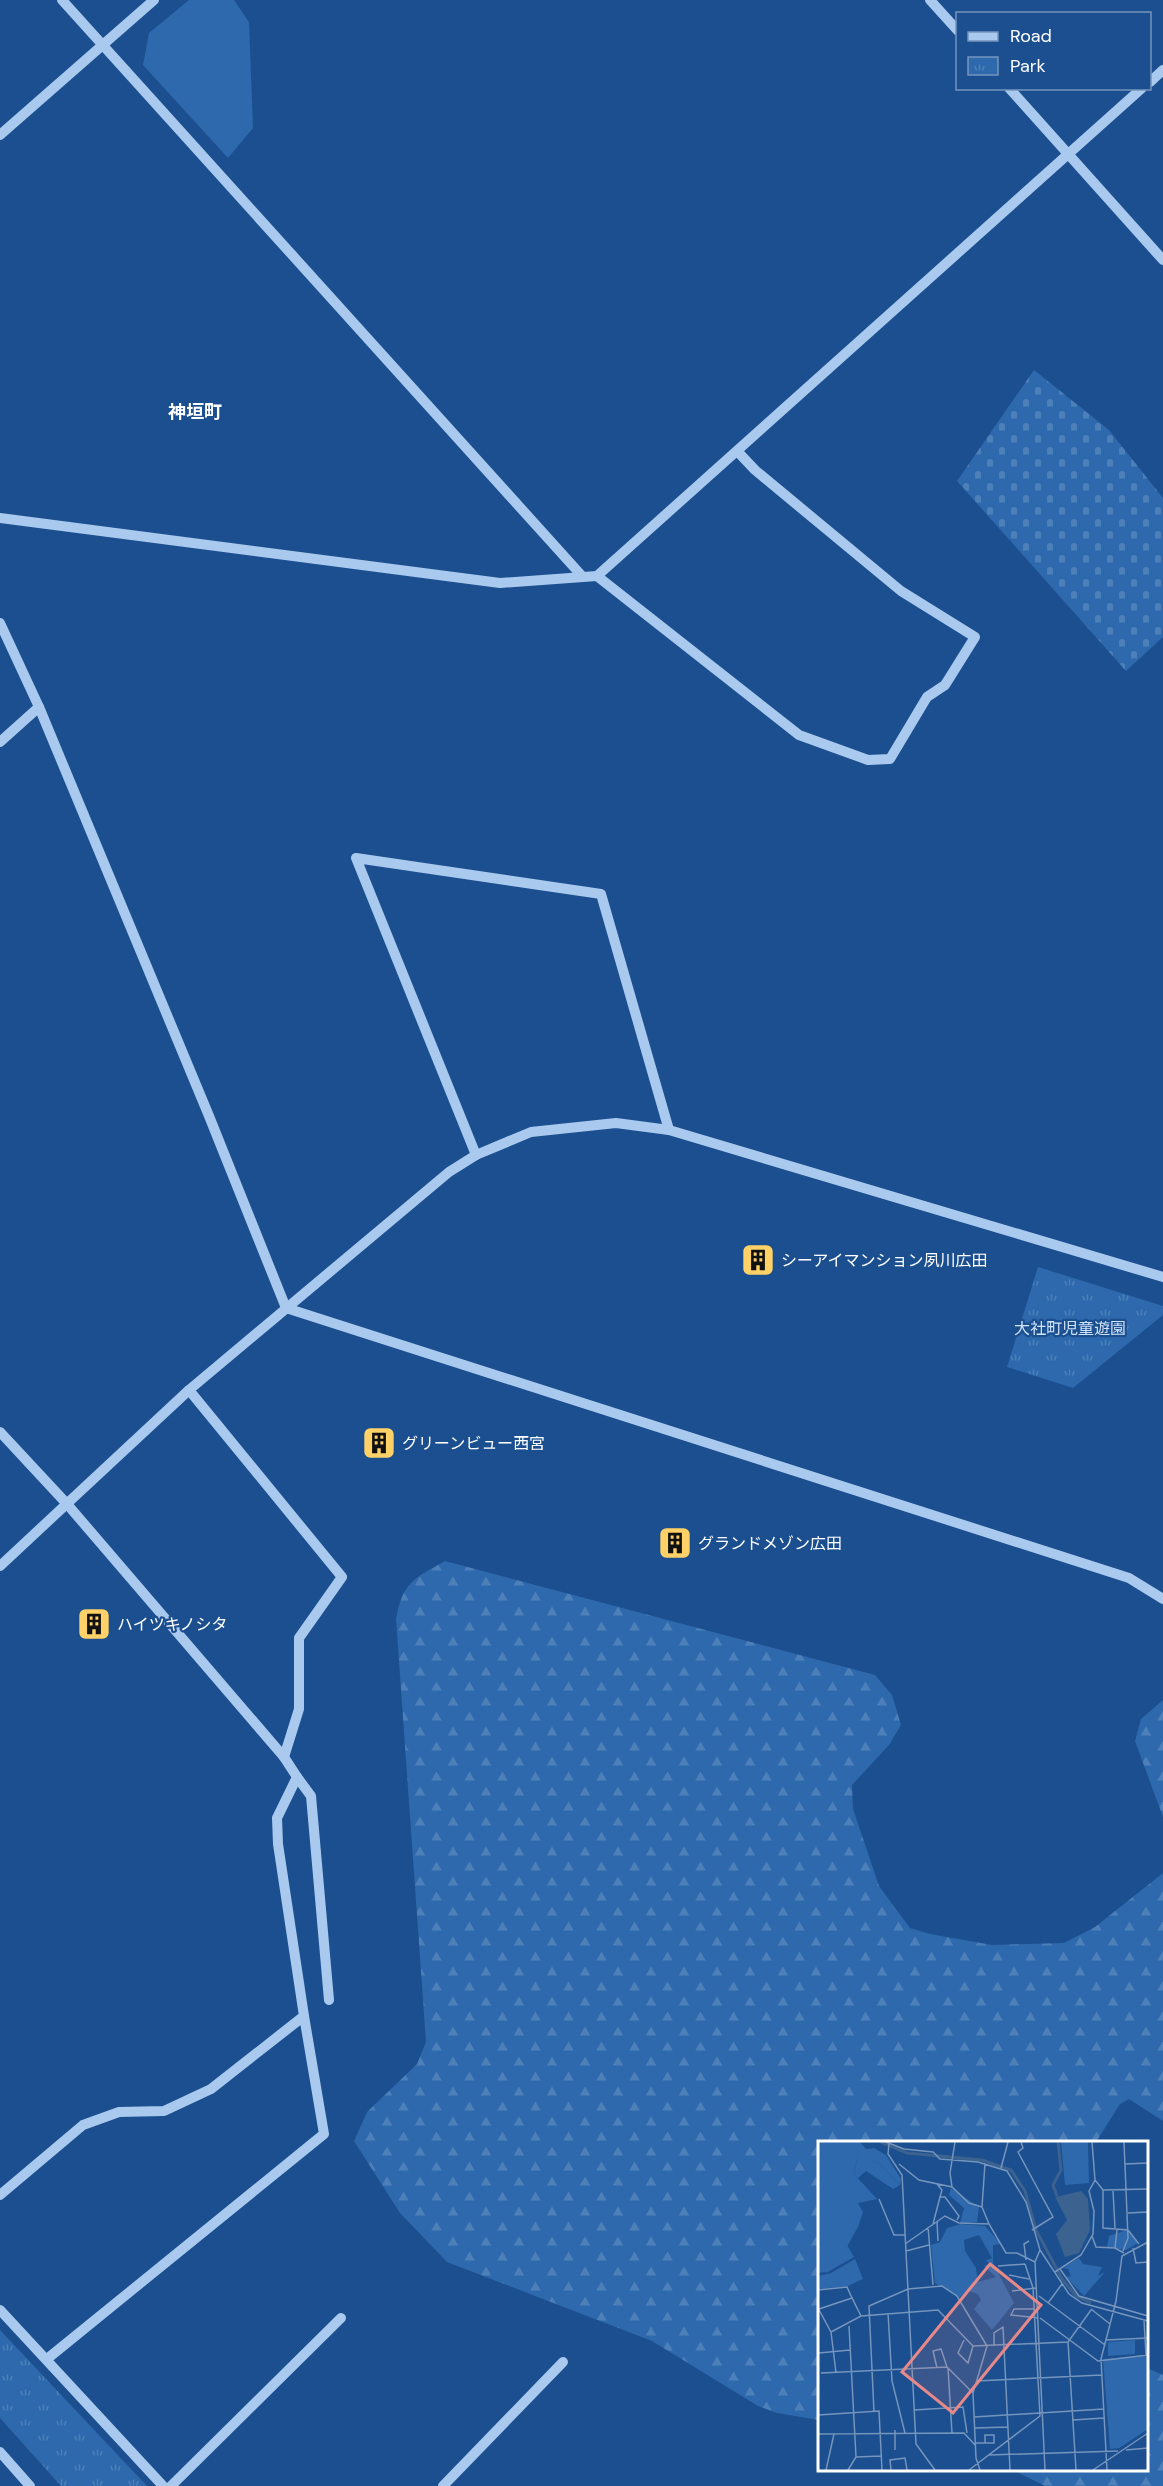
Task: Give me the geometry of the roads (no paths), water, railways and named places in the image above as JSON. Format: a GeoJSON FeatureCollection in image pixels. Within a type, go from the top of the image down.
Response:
{"type":"FeatureCollection","features":[{"type":"Feature","properties":{"kind":"street"},"geometry":{"type":"LineString","coordinates":[[62,0],[582,576]]}},
{"type":"Feature","properties":{"kind":"street"},"geometry":{"type":"LineString","coordinates":[[0,135],[154,0]]}},
{"type":"Feature","properties":{"kind":"street"},"geometry":{"type":"LineString","coordinates":[[930,0],[956,30]]}},
{"type":"Feature","properties":{"kind":"street"},"geometry":{"type":"LineString","coordinates":[[1151,80],[1163,70]]}},
{"type":"Feature","properties":{"kind":"street"},"geometry":{"type":"LineString","coordinates":[[1011,90],[1163,260]]}},
{"type":"Feature","properties":{"kind":"street"},"geometry":{"type":"LineString","coordinates":[[597,576],[1140,90]]}},
{"type":"Feature","properties":{"kind":"street"},"geometry":{"type":"LineString","coordinates":[[0,518],[500,583],[597,576],[799,735],[868,760],[890,759],[927,697],[945,685],[975,637],[901,591],[755,470],[738,452]]}},
{"type":"Feature","properties":{"kind":"street"},"geometry":{"type":"LineString","coordinates":[[0,622],[39,707],[205,1105],[286,1308]]}},
{"type":"Feature","properties":{"kind":"street"},"geometry":{"type":"LineString","coordinates":[[0,742],[39,707]]}},
{"type":"Feature","properties":{"kind":"street"},"geometry":{"type":"LineString","coordinates":[[476,1155],[356,858],[601,894],[669,1130]]}},
{"type":"Feature","properties":{"kind":"street"},"geometry":{"type":"LineString","coordinates":[[0,1566],[189,1390],[449,1172],[476,1155],[531,1132],[616,1123],[669,1130],[1163,1277]]}},
{"type":"Feature","properties":{"kind":"street"},"geometry":{"type":"LineString","coordinates":[[286,1308],[1129,1578],[1163,1599]]}},
{"type":"Feature","properties":{"kind":"street"},"geometry":{"type":"LineString","coordinates":[[189,1390],[342,1577],[299,1638],[299,1708],[284,1756]]}},
{"type":"Feature","properties":{"kind":"street"},"geometry":{"type":"LineString","coordinates":[[0,1432],[67,1504],[284,1756],[311,1796],[330,2000]]}},
{"type":"Feature","properties":{"kind":"street"},"geometry":{"type":"LineString","coordinates":[[47,2359],[324,2134],[278,1844],[277,1818],[297,1777]]}},
{"type":"Feature","properties":{"kind":"street"},"geometry":{"type":"LineString","coordinates":[[0,2195],[83,2126],[119,2112],[164,2111],[211,2089],[304,2016]]}},
{"type":"Feature","properties":{"kind":"street"},"geometry":{"type":"LineString","coordinates":[[0,2310],[163,2486]]}},
{"type":"Feature","properties":{"kind":"street"},"geometry":{"type":"LineString","coordinates":[[171,2486],[341,2318]]}},
{"type":"Feature","properties":{"kind":"street"},"geometry":{"type":"LineString","coordinates":[[443,2486],[563,2362]]}},
{"type":"Feature","properties":{"kind":"street"},"geometry":{"type":"LineString","coordinates":[[0,2452],[30,2486]]}},
{"type":"Feature","properties":{"kind":"place","name":"シーアイマンション夙川広田"},"geometry":{"type":"Point","coordinates":[758,1260]}},
{"type":"Feature","properties":{"kind":"place","name":"グリーンビュー西宮"},"geometry":{"type":"Point","coordinates":[379,1443]}},
{"type":"Feature","properties":{"kind":"place","name":"グランドメゾン広田"},"geometry":{"type":"Point","coordinates":[675,1543]}},
{"type":"Feature","properties":{"kind":"place","name":"ハイツキノシタ"},"geometry":{"type":"Point","coordinates":[94,1624]}},
{"type":"Feature","properties":{"kind":"district","name":"神垣町"},"geometry":{"type":"Point","coordinates":[195,412]}},
{"type":"Feature","properties":{"kind":"park label","name":"大社町児童遊園"},"geometry":{"type":"Point","coordinates":[1070,1328]}}]}
